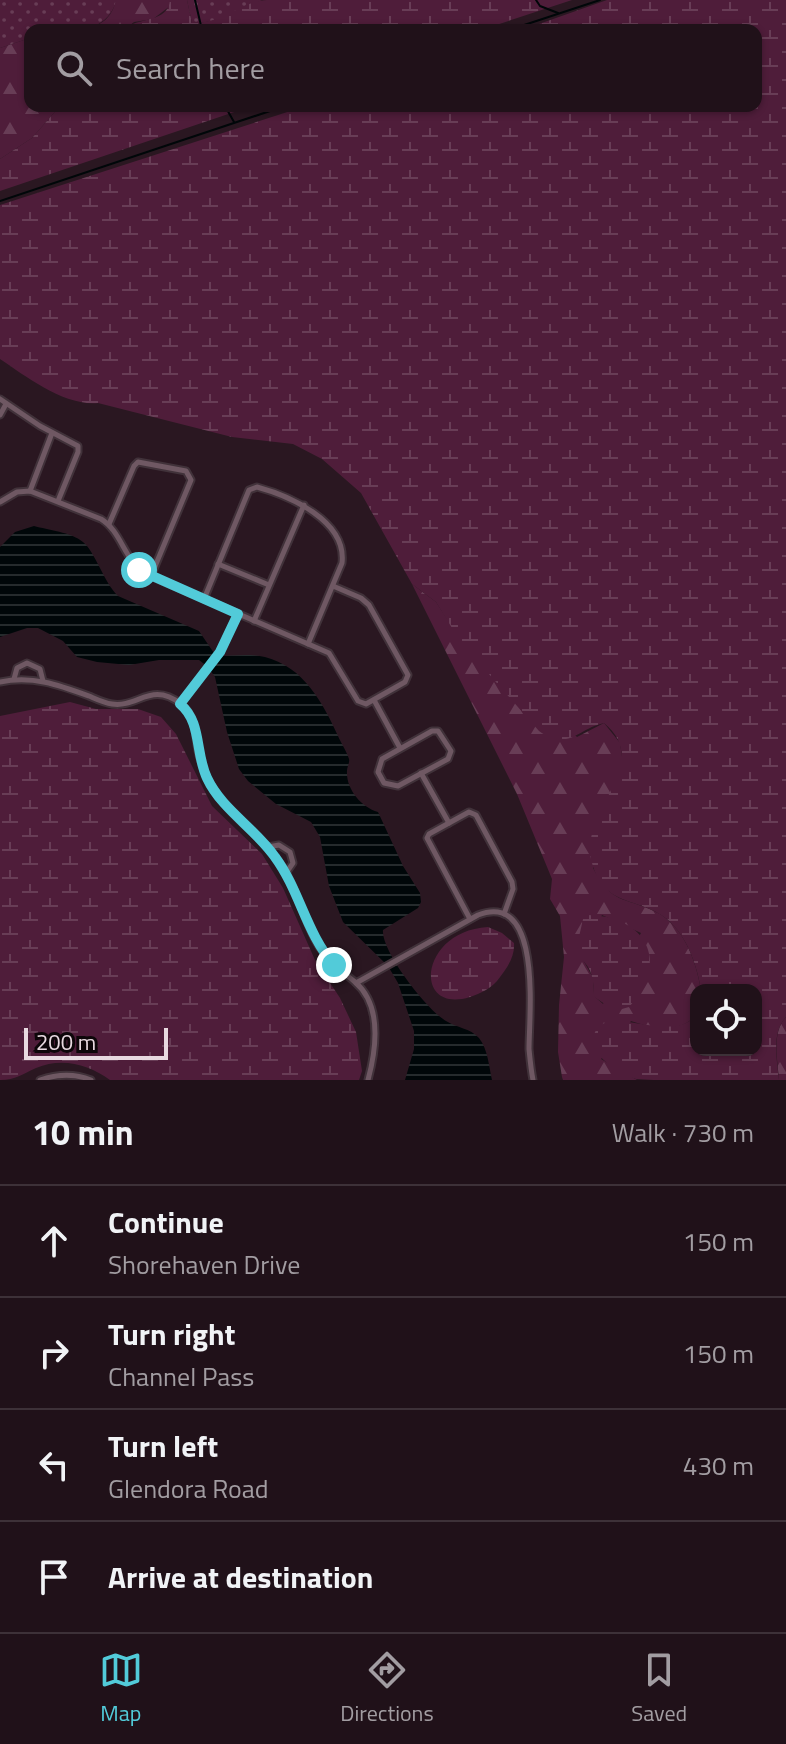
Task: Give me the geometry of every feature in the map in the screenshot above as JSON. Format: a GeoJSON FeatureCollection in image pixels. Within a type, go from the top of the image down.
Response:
{"type":"FeatureCollection","features":[{"type":"Feature","properties":{"kind":"street"},"geometry":{"type":"LineString","coordinates":[[0,399],[52,433],[75,443],[78,448],[58,501]]}},
{"type":"Feature","properties":{"kind":"street"},"geometry":{"type":"LineString","coordinates":[[0,415],[6,404]]}},
{"type":"Feature","properties":{"kind":"street"},"geometry":{"type":"LineString","coordinates":[[30,491],[52,433]]}},
{"type":"Feature","properties":{"kind":"street"},"geometry":{"type":"LineString","coordinates":[[109,524],[136,464],[144,461],[190,474],[191,480],[151,576]]}},
{"type":"Feature","properties":{"kind":"street"},"geometry":{"type":"LineString","coordinates":[[204,599],[251,489],[257,487],[274,492],[304,505],[323,521],[341,549],[342,563],[308,644]]}},
{"type":"Feature","properties":{"kind":"street"},"geometry":{"type":"LineString","coordinates":[[0,502],[17,492],[30,491],[109,524],[131,562],[151,576],[332,656],[359,703],[366,704],[405,682],[407,672],[369,605],[361,598],[333,586]]}},
{"type":"Feature","properties":{"kind":"street"},"geometry":{"type":"LineString","coordinates":[[254,621],[304,505]]}},
{"type":"Feature","properties":{"kind":"street"},"geometry":{"type":"LineString","coordinates":[[218,564],[269,585]]}},
{"type":"Feature","properties":{"kind":"street"},"geometry":{"type":"LineString","coordinates":[[180,704],[220,652],[238,614]]}},
{"type":"Feature","properties":{"kind":"street"},"geometry":{"type":"LineString","coordinates":[[14,679],[17,668],[27,663],[40,669],[43,681]]}},
{"type":"Feature","properties":{"kind":"street"},"geometry":{"type":"LineString","coordinates":[[0,682],[14,679],[43,681],[110,704],[154,695],[180,704],[192,718],[202,764],[212,787],[226,806],[268,847],[286,873],[319,947],[334,965],[356,983],[368,1001],[374,1024],[375,1053],[368,1080]]}},
{"type":"Feature","properties":{"kind":"street"},"geometry":{"type":"LineString","coordinates":[[374,700],[401,749]]}},
{"type":"Feature","properties":{"kind":"street"},"geometry":{"type":"LineString","coordinates":[[432,731],[442,733],[450,749],[449,757],[421,773],[396,786],[382,781],[378,772],[381,761],[432,731]]}},
{"type":"Feature","properties":{"kind":"street"},"geometry":{"type":"LineString","coordinates":[[421,773],[449,823]]}},
{"type":"Feature","properties":{"kind":"street"},"geometry":{"type":"LineString","coordinates":[[470,919],[427,840],[429,834],[469,812],[476,815],[512,882],[513,889],[504,914]]}},
{"type":"Feature","properties":{"kind":"street"},"geometry":{"type":"LineString","coordinates":[[268,847],[279,845],[290,852],[293,863],[286,873]]}},
{"type":"Feature","properties":{"kind":"street"},"geometry":{"type":"LineString","coordinates":[[356,983],[470,919],[483,913],[504,914],[517,925],[529,965],[529,1050],[533,1080]]}},
{"type":"Feature","properties":{"kind":"street"},"geometry":{"type":"LineString","coordinates":[[40,1080],[69,1075],[91,1080]]}},
{"type":"Feature","properties":{"kind":"green space"},"geometry":{"type":"Polygon","coordinates":[[[0,0],[116,0],[110,14],[98,24],[24,24],[24,40],[0,48],[0,0]]]}},
{"type":"Feature","properties":{"kind":"green space"},"geometry":{"type":"Polygon","coordinates":[[[116,0],[170,0],[170,6],[153,19],[132,24],[99,24],[112,12],[116,0]]]}},
{"type":"Feature","properties":{"kind":"green space"},"geometry":{"type":"Polygon","coordinates":[[[170,0],[187,0],[192,23],[213,20],[249,4],[267,0],[572,0],[499,24],[134,24],[158,16],[168,8],[170,0]]]}},
{"type":"Feature","properties":{"kind":"green space"},"geometry":{"type":"Polygon","coordinates":[[[187,0],[262,0],[220,19],[192,23],[187,0]]]}},
{"type":"Feature","properties":{"kind":"green space"},"geometry":{"type":"Polygon","coordinates":[[[607,0],[786,0],[786,1017],[777,1039],[779,1080],[636,1079],[616,1069],[597,1052],[593,1040],[598,1028],[608,1022],[621,1021],[670,1027],[690,1020],[690,1056],[762,1056],[762,984],[700,984],[690,952],[674,926],[656,912],[613,894],[597,877],[590,844],[595,825],[619,772],[622,755],[618,739],[604,723],[565,739],[549,737],[539,731],[460,641],[436,602],[412,584],[361,493],[322,459],[293,444],[232,437],[98,403],[72,400],[46,389],[0,359],[0,205],[287,112],[762,112],[762,24],[539,24],[607,0]]]}},
{"type":"Feature","properties":{"kind":"green space"},"geometry":{"type":"Polygon","coordinates":[[[24,40],[24,112],[55,112],[32,138],[0,159],[0,48],[24,40]]]}},
{"type":"Feature","properties":{"kind":"green space"},"geometry":{"type":"Polygon","coordinates":[[[55,112],[234,112],[0,191],[0,159],[32,138],[55,112]]]}},
{"type":"Feature","properties":{"kind":"green space"},"geometry":{"type":"Polygon","coordinates":[[[412,584],[436,602],[447,619],[577,737],[604,723],[620,743],[623,764],[593,868],[613,894],[656,912],[674,926],[692,956],[700,984],[690,984],[689,1021],[665,1028],[631,1021],[601,1059],[637,1080],[563,1080],[558,1052],[564,957],[560,916],[550,899],[552,879],[517,794],[412,584]],[[602,915],[581,956],[593,978],[594,996],[603,1004],[641,933],[602,915]]]}},
{"type":"Feature","properties":{"kind":"green space"},"geometry":{"type":"Polygon","coordinates":[[[70,702],[96,709],[138,709],[161,717],[176,734],[212,806],[262,854],[283,888],[315,960],[340,998],[356,1032],[362,1071],[359,1080],[110,1080],[84,1066],[55,1063],[15,1078],[0,1080],[0,716],[70,702]]]}},
{"type":"Feature","properties":{"kind":"green space"},"geometry":{"type":"Polygon","coordinates":[[[584,915],[623,922],[646,943],[650,957],[649,973],[642,990],[629,1007],[615,1011],[593,996],[592,976],[580,958],[578,941],[584,915]]]}},
{"type":"Feature","properties":{"kind":"green space"},"geometry":{"type":"Polygon","coordinates":[[[488,927],[514,943],[507,968],[488,989],[470,997],[451,999],[439,994],[432,984],[431,970],[437,956],[448,942],[465,932],[488,927]]]}},
{"type":"Feature","properties":{"kind":"green space"},"geometry":{"type":"Polygon","coordinates":[[[786,1017],[786,1080],[779,1080],[777,1039],[786,1017]]]}},
{"type":"Feature","properties":{"kind":"shaded area"},"geometry":{"type":"Polygon","coordinates":[[[34,526],[83,542],[118,596],[199,631],[216,656],[265,657],[291,669],[310,688],[326,711],[348,756],[347,778],[352,791],[366,806],[378,812],[403,866],[420,893],[418,908],[383,930],[389,952],[438,1015],[479,1038],[492,1080],[405,1080],[414,1049],[414,1031],[398,983],[388,966],[343,922],[329,886],[320,837],[311,822],[276,804],[248,781],[239,769],[215,677],[208,667],[199,660],[159,660],[129,665],[97,662],[77,657],[63,641],[38,628],[27,628],[0,637],[0,547],[15,532],[34,526]]]}},
{"type":"Feature","properties":{"kind":"waterway"},"geometry":{"type":"LineString","coordinates":[[195,0],[201,24]]}},
{"type":"Feature","properties":{"kind":"waterway"},"geometry":{"type":"LineString","coordinates":[[536,0],[540,6],[558,13]]}},
{"type":"Feature","properties":{"kind":"waterway"},"geometry":{"type":"LineString","coordinates":[[527,24],[600,0]]}},
{"type":"Feature","properties":{"kind":"waterway"},"geometry":{"type":"LineString","coordinates":[[228,112],[234,122]]}},
{"type":"Feature","properties":{"kind":"waterway"},"geometry":{"type":"LineString","coordinates":[[0,201],[267,112]]}},
{"type":"Feature","properties":{"kind":"route"},"geometry":{"type":"LineString","coordinates":[[139,570],[238,614],[220,652],[180,704],[192,718],[206,777],[226,806],[268,847],[285,871],[313,937],[334,965]]}}]}
